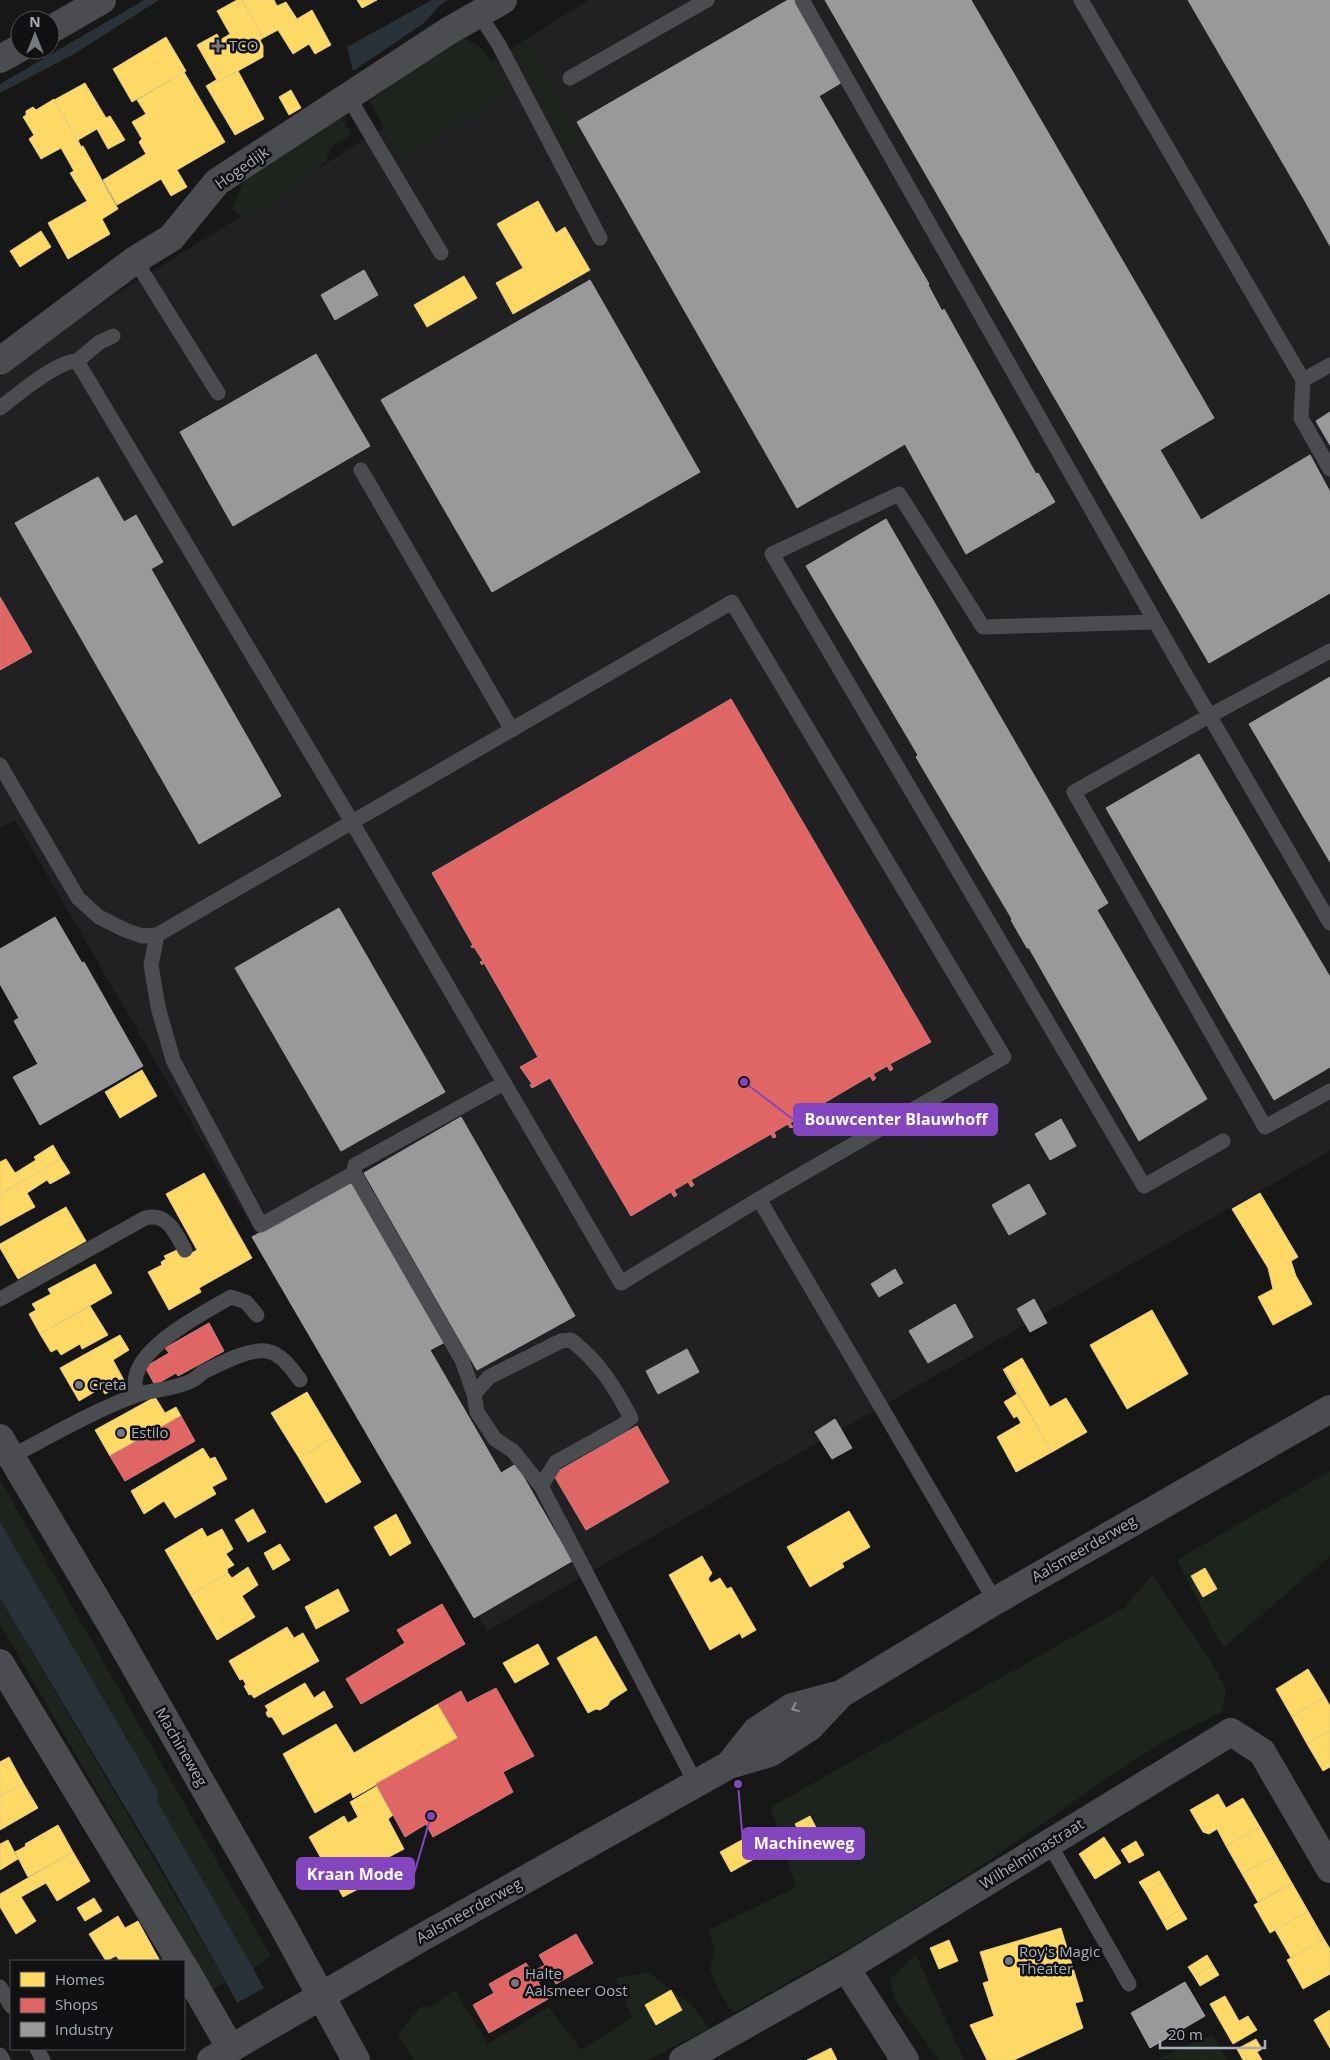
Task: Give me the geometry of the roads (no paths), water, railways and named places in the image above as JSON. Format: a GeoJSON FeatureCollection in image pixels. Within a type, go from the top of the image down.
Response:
{"type":"FeatureCollection","features":[{"type":"Feature","properties":{"kind":"street"},"geometry":{"type":"LineString","coordinates":[[60,24],[102,0]]}},
{"type":"Feature","properties":{"kind":"street","name":"Hogedijk"},"geometry":{"type":"LineString","coordinates":[[0,361],[136,260],[171,238],[217,182],[450,30],[503,0]]}},
{"type":"Feature","properties":{"kind":"street","name":"Aalsmeerderweg"},"geometry":{"type":"LineString","coordinates":[[227,2051],[729,1765],[756,1731],[792,1707],[841,1694],[995,1600],[1330,1409]]}},
{"type":"Feature","properties":{"kind":"street","name":"Machineweg"},"geometry":{"type":"LineString","coordinates":[[5,1447],[112,1626],[356,2060]]}},
{"type":"Feature","properties":{"kind":"street"},"geometry":{"type":"LineString","coordinates":[[0,1663],[179,1960]]}},
{"type":"Feature","properties":{"kind":"street","name":"Wilhelminastraat"},"geometry":{"type":"LineString","coordinates":[[683,2060],[846,1968],[1230,1732],[1262,1752],[1330,1869]]}},
{"type":"Feature","properties":{"kind":"street"},"geometry":{"type":"LineString","coordinates":[[846,1968],[905,2060]]}},
{"type":"Feature","properties":{"kind":"street"},"geometry":{"type":"LineString","coordinates":[[185,1969],[227,2051]]}},
{"type":"Feature","properties":{"kind":"lane"},"geometry":{"type":"LineString","coordinates":[[570,78],[707,0]]}},
{"type":"Feature","properties":{"kind":"lane"},"geometry":{"type":"LineString","coordinates":[[802,0],[1209,716],[1330,923]]}},
{"type":"Feature","properties":{"kind":"lane"},"geometry":{"type":"LineString","coordinates":[[1081,0],[1304,380],[1301,418],[1330,469]]}},
{"type":"Feature","properties":{"kind":"lane"},"geometry":{"type":"LineString","coordinates":[[479,14],[499,46],[600,238]]}},
{"type":"Feature","properties":{"kind":"lane"},"geometry":{"type":"LineString","coordinates":[[346,98],[355,108],[441,253]]}},
{"type":"Feature","properties":{"kind":"lane"},"geometry":{"type":"LineString","coordinates":[[136,260],[218,393]]}},
{"type":"Feature","properties":{"kind":"lane"},"geometry":{"type":"LineString","coordinates":[[0,408],[49,371],[71,361],[77,361],[100,342],[113,336]]}},
{"type":"Feature","properties":{"kind":"lane"},"geometry":{"type":"LineString","coordinates":[[0,765],[78,898],[99,917],[125,930],[142,936],[157,935],[352,822],[512,730],[732,602],[1004,1057],[759,1199],[621,1284],[352,822],[77,361]]}},
{"type":"Feature","properties":{"kind":"lane"},"geometry":{"type":"LineString","coordinates":[[1304,380],[1330,365]]}},
{"type":"Feature","properties":{"kind":"lane"},"geometry":{"type":"LineString","coordinates":[[361,470],[512,730]]}},
{"type":"Feature","properties":{"kind":"lane"},"geometry":{"type":"LineString","coordinates":[[1156,622],[984,627],[900,494],[772,554],[1144,1186],[1223,1141]]}},
{"type":"Feature","properties":{"kind":"lane"},"geometry":{"type":"LineString","coordinates":[[1330,651],[1074,792],[1265,1127],[1330,1091]]}},
{"type":"Feature","properties":{"kind":"lane"},"geometry":{"type":"LineString","coordinates":[[157,935],[151,965],[158,1007],[173,1060],[261,1225],[354,1173]]}},
{"type":"Feature","properties":{"kind":"lane"},"geometry":{"type":"LineString","coordinates":[[504,1083],[355,1165],[354,1173],[462,1360],[474,1394],[477,1412],[495,1439],[513,1451],[541,1486],[696,1784]]}},
{"type":"Feature","properties":{"kind":"lane"},"geometry":{"type":"LineString","coordinates":[[759,1199],[995,1600]]}},
{"type":"Feature","properties":{"kind":"lane"},"geometry":{"type":"LineString","coordinates":[[0,1300],[145,1218],[152,1216],[163,1219],[172,1226],[185,1250]]}},
{"type":"Feature","properties":{"kind":"lane"},"geometry":{"type":"LineString","coordinates":[[136,1395],[134,1381],[139,1368],[148,1354],[199,1314],[231,1298],[246,1302],[257,1315]]}},
{"type":"Feature","properties":{"kind":"lane"},"geometry":{"type":"LineString","coordinates":[[474,1394],[489,1377],[561,1341],[571,1340],[591,1356],[614,1387],[631,1418],[621,1426],[556,1462],[541,1486]]}},
{"type":"Feature","properties":{"kind":"lane"},"geometry":{"type":"LineString","coordinates":[[5,1447],[136,1395],[156,1392],[192,1381],[203,1372],[256,1351],[268,1351],[280,1358],[288,1364],[300,1380]]}},
{"type":"Feature","properties":{"kind":"lane"},"geometry":{"type":"LineString","coordinates":[[1049,1843],[1129,1984]]}},
{"type":"Feature","properties":{"kind":"lane"},"geometry":{"type":"LineString","coordinates":[[0,1986],[10,2004]]}},
{"type":"Feature","properties":{"kind":"lane"},"geometry":{"type":"LineString","coordinates":[[0,2055],[3,2060]]}},
{"type":"Feature","properties":{"kind":"place","name":"TCO"},"geometry":{"type":"Point","coordinates":[218,46]}},
{"type":"Feature","properties":{"kind":"place","name":"Bouwcenter Blauwhoff"},"geometry":{"type":"Point","coordinates":[744,1082]}},
{"type":"Feature","properties":{"kind":"place","name":"Creta"},"geometry":{"type":"Point","coordinates":[79,1385]}},
{"type":"Feature","properties":{"kind":"place","name":"Estilo"},"geometry":{"type":"Point","coordinates":[121,1433]}},
{"type":"Feature","properties":{"kind":"place","name":"Machineweg"},"geometry":{"type":"Point","coordinates":[738,1784]}},
{"type":"Feature","properties":{"kind":"place","name":"Kraan Mode"},"geometry":{"type":"Point","coordinates":[431,1816]}},
{"type":"Feature","properties":{"kind":"place","name":"Roy's Magic Theater"},"geometry":{"type":"Point","coordinates":[1009,1961]}},
{"type":"Feature","properties":{"kind":"place","name":"Halte Aalsmeer Oost"},"geometry":{"type":"Point","coordinates":[515,1983]}}]}
